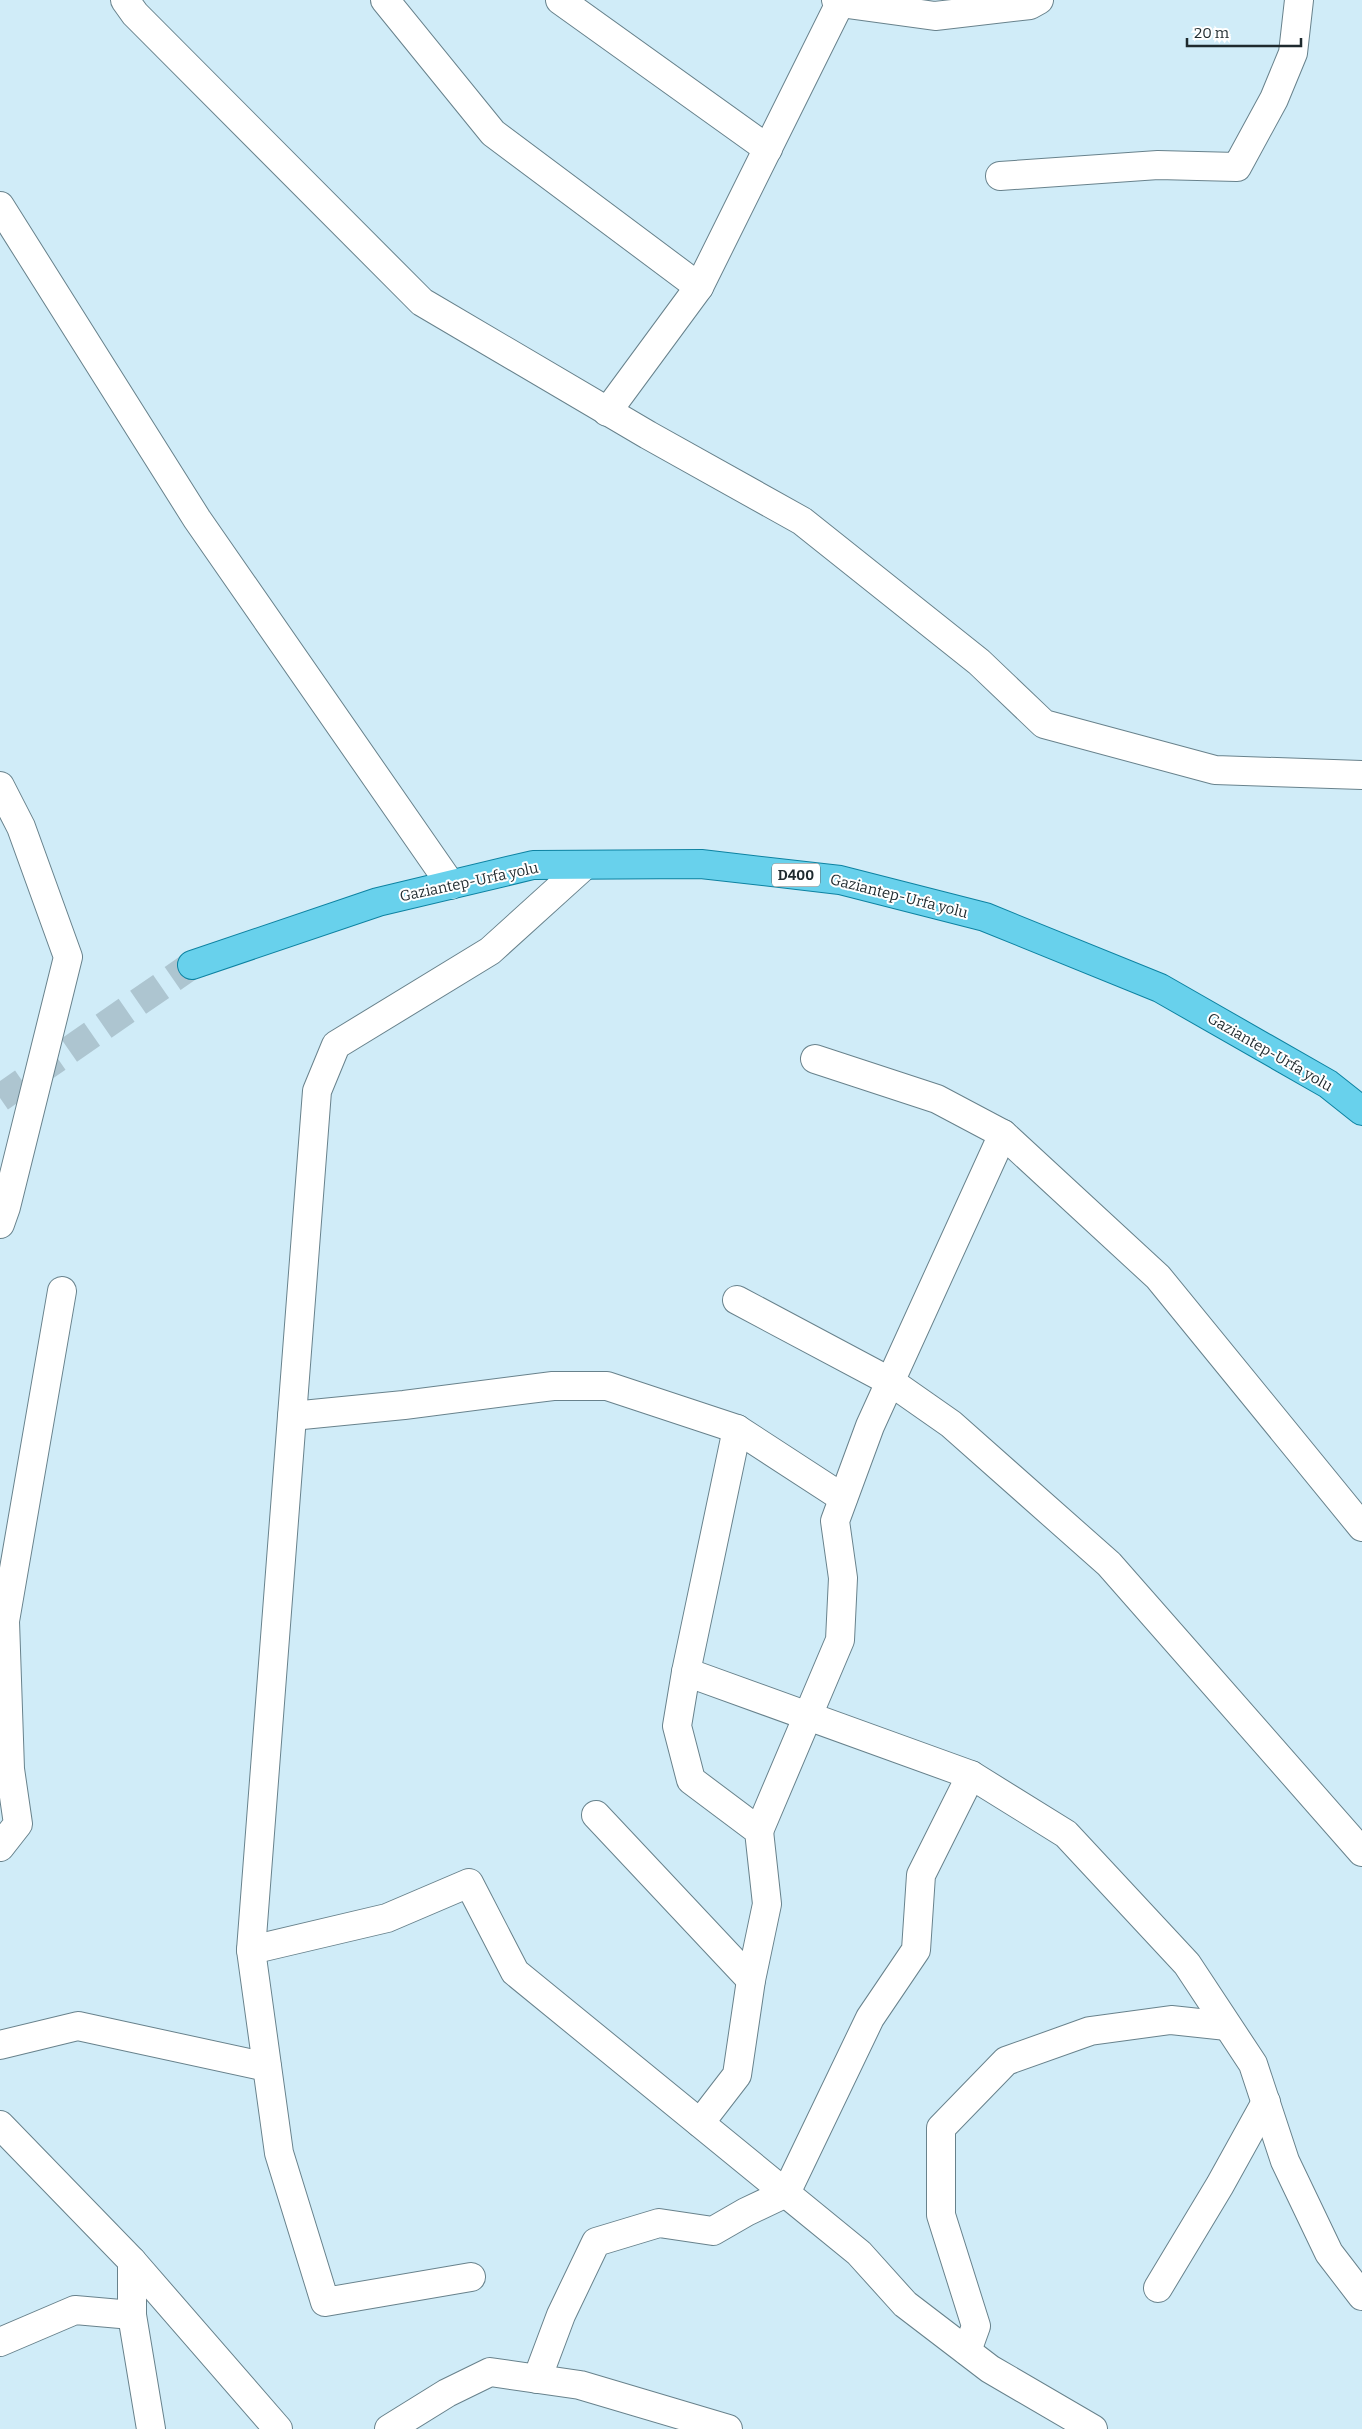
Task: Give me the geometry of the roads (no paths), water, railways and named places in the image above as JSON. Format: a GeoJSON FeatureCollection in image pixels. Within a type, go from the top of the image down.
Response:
{"type":"FeatureCollection","features":[{"type":"Feature","properties":{"kind":"main road","name":"Gaziantep-Urfa yolu"},"geometry":{"type":"LineString","coordinates":[[192,965],[378,902],[533,865],[700,864],[840,880],[985,917],[1160,988],[1328,1084],[1362,1112]]}},
{"type":"Feature","properties":{"kind":"street"},"geometry":{"type":"LineString","coordinates":[[125,0],[142,21],[422,302],[608,412],[802,521],[979,662],[1044,724],[1215,770],[1362,775]]}},
{"type":"Feature","properties":{"kind":"street"},"geometry":{"type":"LineString","coordinates":[[385,0],[493,133],[700,287]]}},
{"type":"Feature","properties":{"kind":"street"},"geometry":{"type":"LineString","coordinates":[[560,0],[768,149]]}},
{"type":"Feature","properties":{"kind":"street"},"geometry":{"type":"LineString","coordinates":[[608,412],[700,287],[838,1],[935,16],[1030,5],[1039,0]]}},
{"type":"Feature","properties":{"kind":"street"},"geometry":{"type":"LineString","coordinates":[[1000,176],[1158,165],[1236,167],[1274,99],[1293,53],[1299,0]]}},
{"type":"Feature","properties":{"kind":"street"},"geometry":{"type":"LineString","coordinates":[[0,206],[197,519],[451,884]]}},
{"type":"Feature","properties":{"kind":"street"},"geometry":{"type":"LineString","coordinates":[[0,786],[21,826],[68,957],[9,1198],[0,1224]]}},
{"type":"Feature","properties":{"kind":"street"},"geometry":{"type":"LineString","coordinates":[[471,2277],[325,2302],[279,2153],[267,2066],[252,1950],[317,1091],[336,1045],[490,951],[585,865]]}},
{"type":"Feature","properties":{"kind":"street"},"geometry":{"type":"LineString","coordinates":[[815,1059],[937,1099],[1003,1134],[1158,1278],[1362,1527]]}},
{"type":"Feature","properties":{"kind":"street"},"geometry":{"type":"LineString","coordinates":[[700,2123],[737,2075],[751,1980],[767,1904],[759,1831],[840,1640],[843,1578],[835,1521],[870,1426],[1003,1134]]}},
{"type":"Feature","properties":{"kind":"street"},"geometry":{"type":"LineString","coordinates":[[0,1847],[18,1824],[10,1770],[5,1621],[62,1291]]}},
{"type":"Feature","properties":{"kind":"street"},"geometry":{"type":"LineString","coordinates":[[737,1300],[891,1382],[951,1424],[1109,1564],[1362,1852]]}},
{"type":"Feature","properties":{"kind":"street"},"geometry":{"type":"LineString","coordinates":[[292,1416],[404,1405],[553,1386],[607,1386],[737,1429],[843,1498]]}},
{"type":"Feature","properties":{"kind":"street"},"geometry":{"type":"LineString","coordinates":[[737,1429],[686,1672],[677,1726],[691,1780],[759,1831]]}},
{"type":"Feature","properties":{"kind":"street"},"geometry":{"type":"LineString","coordinates":[[686,1672],[970,1775],[1066,1834],[1188,1964],[1253,2064],[1285,2161],[1329,2253],[1362,2296]]}},
{"type":"Feature","properties":{"kind":"street"},"geometry":{"type":"LineString","coordinates":[[537,2379],[561,2315],[596,2242],[658,2223],[713,2231],[746,2212],[786,2193],[870,2018],[916,1950],[922,1875],[970,1775]]}},
{"type":"Feature","properties":{"kind":"street"},"geometry":{"type":"LineString","coordinates":[[596,1816],[751,1980]]}},
{"type":"Feature","properties":{"kind":"street"},"geometry":{"type":"LineString","coordinates":[[252,1950],[388,1918],[469,1883],[515,1972],[859,2253],[905,2304],[990,2369],[1093,2429]]}},
{"type":"Feature","properties":{"kind":"street"},"geometry":{"type":"LineString","coordinates":[[966,2351],[976,2326],[941,2215],[941,2128],[1006,2061],[1090,2031],[1171,2020],[1228,2026]]}},
{"type":"Feature","properties":{"kind":"street"},"geometry":{"type":"LineString","coordinates":[[0,2045],[78,2026],[267,2066]]}},
{"type":"Feature","properties":{"kind":"street"},"geometry":{"type":"LineString","coordinates":[[1158,2288],[1220,2185],[1266,2102]]}},
{"type":"Feature","properties":{"kind":"street"},"geometry":{"type":"LineString","coordinates":[[0,2125],[132,2261],[278,2429]]}},
{"type":"Feature","properties":{"kind":"street"},"geometry":{"type":"LineString","coordinates":[[132,2261],[132,2315],[151,2429]]}},
{"type":"Feature","properties":{"kind":"street"},"geometry":{"type":"LineString","coordinates":[[0,2342],[76,2310],[132,2315]]}},
{"type":"Feature","properties":{"kind":"street"},"geometry":{"type":"LineString","coordinates":[[389,2429],[447,2393],[490,2372],[580,2385],[728,2429]]}},
{"type":"Feature","properties":{"kind":"tunnel"},"geometry":{"type":"LineString","coordinates":[[0,1098],[192,965]]}}]}
